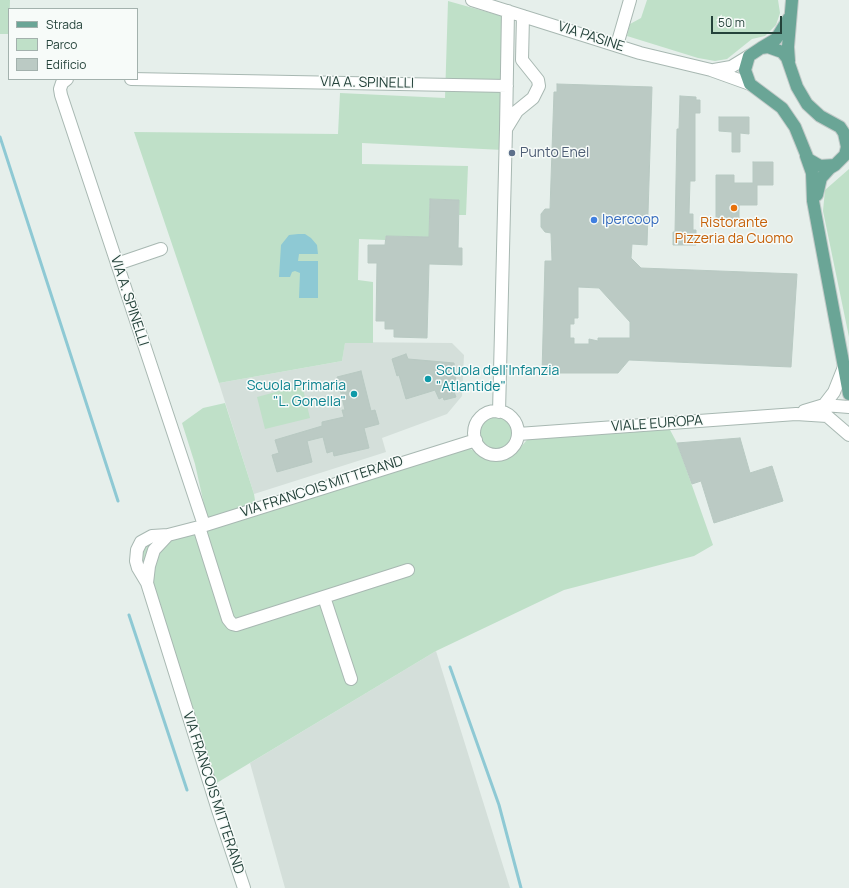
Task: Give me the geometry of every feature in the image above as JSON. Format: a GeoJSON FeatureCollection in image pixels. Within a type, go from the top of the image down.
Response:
{"type":"FeatureCollection","features":[{"type":"Feature","properties":{"kind":"main road"},"geometry":{"type":"LineString","coordinates":[[789,65],[788,46],[792,0]]}},
{"type":"Feature","properties":{"kind":"main road"},"geometry":{"type":"LineString","coordinates":[[791,14],[780,35],[772,42],[749,56],[745,70],[750,84],[782,108],[795,127],[812,173],[813,200],[849,394]]}},
{"type":"Feature","properties":{"kind":"main road"},"geometry":{"type":"LineString","coordinates":[[761,48],[768,47],[782,52],[789,65],[797,87],[808,104],[846,133],[847,148],[842,161],[825,172],[818,189],[819,228]]}},
{"type":"Feature","properties":{"kind":"main road"},"geometry":{"type":"LineString","coordinates":[[804,152],[813,164],[820,166],[842,161]]}},
{"type":"Feature","properties":{"kind":"street","name":"VIA PASINE"},"geometry":{"type":"LineString","coordinates":[[472,0],[640,53],[711,70],[750,84]]}},
{"type":"Feature","properties":{"kind":"street"},"geometry":{"type":"LineString","coordinates":[[617,45],[630,0]]}},
{"type":"Feature","properties":{"kind":"street"},"geometry":{"type":"LineString","coordinates":[[499,412],[508,11]]}},
{"type":"Feature","properties":{"kind":"street"},"geometry":{"type":"LineString","coordinates":[[506,128],[520,109],[533,98],[539,86],[538,80],[522,60],[523,16]]}},
{"type":"Feature","properties":{"kind":"street"},"geometry":{"type":"LineString","coordinates":[[508,41],[516,38],[522,45]]}},
{"type":"Feature","properties":{"kind":"street"},"geometry":{"type":"LineString","coordinates":[[711,70],[731,67],[749,56]]}},
{"type":"Feature","properties":{"kind":"street","name":"VIA A. SPINELLI"},"geometry":{"type":"LineString","coordinates":[[138,79],[507,91]]}},
{"type":"Feature","properties":{"kind":"street","name":"VIA A. SPINELLI"},"geometry":{"type":"LineString","coordinates":[[66,80],[62,83],[60,89],[61,95],[201,526],[228,619],[232,624],[240,625],[324,597]]}},
{"type":"Feature","properties":{"kind":"street"},"geometry":{"type":"LineString","coordinates":[[507,91],[511,104],[520,109]]}},
{"type":"Feature","properties":{"kind":"street"},"geometry":{"type":"LineString","coordinates":[[117,264],[161,250]]}},
{"type":"Feature","properties":{"kind":"street"},"geometry":{"type":"LineString","coordinates":[[826,410],[844,367]]}},
{"type":"Feature","properties":{"kind":"street"},"geometry":{"type":"LineString","coordinates":[[826,410],[838,413],[849,407]]}},
{"type":"Feature","properties":{"kind":"street"},"geometry":{"type":"LineString","coordinates":[[826,410],[849,435]]}},
{"type":"Feature","properties":{"kind":"street","name":"VIALE EUROPA"},"geometry":{"type":"LineString","coordinates":[[518,434],[796,414],[826,410]]}},
{"type":"Feature","properties":{"kind":"street"},"geometry":{"type":"LineString","coordinates":[[492,412],[505,413],[515,422],[518,434],[514,447],[509,451],[496,455],[483,451],[476,440],[476,426],[480,420],[492,412]]}},
{"type":"Feature","properties":{"kind":"street","name":"VIA FRANCOIS MITTERAND"},"geometry":{"type":"LineString","coordinates":[[244,888],[218,810],[147,582],[149,566],[154,550],[168,535],[476,440]]}},
{"type":"Feature","properties":{"kind":"street"},"geometry":{"type":"LineString","coordinates":[[351,679],[324,597],[408,570]]}},
{"type":"Feature","properties":{"kind":"shaded area"},"geometry":{"type":"Polygon","coordinates":[[[345,342],[452,343],[464,355],[462,396],[447,414],[382,438],[386,452],[254,494],[219,383],[342,361],[345,342]]]}},
{"type":"Feature","properties":{"kind":"shaded area"},"geometry":{"type":"Polygon","coordinates":[[[436,651],[510,888],[285,888],[250,763],[436,651]]]}},
{"type":"Feature","properties":{"kind":"green space"},"geometry":{"type":"Polygon","coordinates":[[[0,0],[10,0],[10,8],[8,8],[8,34],[0,34],[0,0]]]}},
{"type":"Feature","properties":{"kind":"green space"},"geometry":{"type":"Polygon","coordinates":[[[647,0],[778,0],[780,13],[776,25],[765,36],[752,39],[727,59],[715,61],[698,58],[627,36],[630,24],[641,18],[647,0]]]}},
{"type":"Feature","properties":{"kind":"green space"},"geometry":{"type":"Polygon","coordinates":[[[448,1],[505,17],[503,150],[362,143],[362,164],[468,166],[466,215],[459,215],[459,200],[430,199],[429,237],[386,236],[385,240],[359,239],[358,280],[373,282],[373,343],[345,343],[342,361],[219,383],[134,132],[338,134],[340,93],[445,98],[448,1]]]}},
{"type":"Feature","properties":{"kind":"green space"},"geometry":{"type":"Polygon","coordinates":[[[849,169],[849,337],[823,211],[825,190],[849,169]]]}},
{"type":"Feature","properties":{"kind":"green space"},"geometry":{"type":"Polygon","coordinates":[[[302,385],[310,418],[265,429],[257,397],[302,385]]]}},
{"type":"Feature","properties":{"kind":"green space"},"geometry":{"type":"Polygon","coordinates":[[[225,403],[254,494],[257,513],[468,448],[496,461],[512,457],[533,433],[669,428],[677,443],[713,545],[694,556],[564,590],[436,651],[205,790],[134,549],[209,527],[195,464],[182,423],[203,408],[225,403]]]}},
{"type":"Feature","properties":{"kind":"green space"},"geometry":{"type":"Polygon","coordinates":[[[493,417],[499,417],[509,424],[512,433],[511,439],[505,446],[499,449],[493,449],[483,442],[480,436],[480,430],[487,420],[493,417]]]}},
{"type":"Feature","properties":{"kind":"water"},"geometry":{"type":"Polygon","coordinates":[[[305,234],[317,245],[318,254],[299,254],[298,261],[318,261],[318,298],[299,298],[300,273],[295,271],[292,272],[290,277],[279,277],[281,245],[289,235],[305,234]]]}},
{"type":"Feature","properties":{"kind":"building","name":"Ipercoop"},"geometry":{"type":"Polygon","coordinates":[[[557,84],[652,87],[647,245],[632,244],[631,258],[641,268],[797,274],[791,367],[629,360],[618,373],[542,373],[545,261],[552,261],[551,233],[545,232],[541,227],[541,214],[545,209],[550,209],[554,92],[557,92],[557,84]],[[578,287],[578,318],[574,318],[574,324],[570,324],[570,338],[574,338],[574,344],[589,344],[589,339],[598,341],[598,338],[630,338],[630,322],[599,288],[578,287]]]}},
{"type":"Feature","properties":{"kind":"building"},"geometry":{"type":"Polygon","coordinates":[[[680,96],[696,97],[696,100],[700,100],[700,113],[695,113],[695,181],[690,181],[689,214],[693,214],[693,230],[696,230],[696,245],[673,245],[673,232],[675,232],[677,129],[679,129],[680,96]]]}},
{"type":"Feature","properties":{"kind":"building"},"geometry":{"type":"Polygon","coordinates":[[[719,117],[749,117],[749,134],[740,133],[740,152],[732,152],[732,132],[719,131],[719,117]]]}},
{"type":"Feature","properties":{"kind":"building"},"geometry":{"type":"Polygon","coordinates":[[[753,162],[773,162],[773,185],[757,185],[757,205],[739,205],[739,221],[716,221],[716,175],[734,175],[734,183],[753,183],[753,162]]]}},
{"type":"Feature","properties":{"kind":"building"},"geometry":{"type":"Polygon","coordinates":[[[430,199],[459,200],[458,248],[462,248],[462,265],[429,264],[427,338],[394,337],[394,329],[385,329],[385,321],[376,321],[377,263],[368,263],[368,245],[385,245],[386,236],[429,237],[430,199]]]}},
{"type":"Feature","properties":{"kind":"building","name":"Scuola dell'Infanzia \"Atlantide\""},"geometry":{"type":"Polygon","coordinates":[[[406,354],[408,359],[454,363],[456,383],[451,384],[456,397],[444,400],[443,397],[439,399],[435,390],[406,399],[399,375],[397,376],[392,359],[406,354]]]}},
{"type":"Feature","properties":{"kind":"building"},"geometry":{"type":"Polygon","coordinates":[[[361,371],[371,411],[375,410],[379,424],[364,428],[369,448],[334,456],[333,451],[327,453],[323,437],[307,441],[312,462],[277,472],[272,455],[279,453],[275,440],[322,426],[322,422],[344,417],[342,410],[345,410],[337,377],[361,371]]]}},
{"type":"Feature","properties":{"kind":"building"},"geometry":{"type":"Polygon","coordinates":[[[740,438],[750,473],[772,466],[783,501],[714,523],[701,481],[692,484],[677,443],[740,438]]]}},
{"type":"Feature","properties":{"kind":"waterway"},"geometry":{"type":"LineString","coordinates":[[0,137],[118,501]]}},
{"type":"Feature","properties":{"kind":"waterway"},"geometry":{"type":"LineString","coordinates":[[129,615],[187,790]]}},
{"type":"Feature","properties":{"kind":"waterway"},"geometry":{"type":"LineString","coordinates":[[450,667],[499,805],[521,888]]}},
{"type":"Feature","properties":{"kind":"place","name":"Punto Enel"},"geometry":{"type":"Point","coordinates":[512,153]}},
{"type":"Feature","properties":{"kind":"place","name":"Ristorante Pizzeria da Cuomo"},"geometry":{"type":"Point","coordinates":[734,208]}},
{"type":"Feature","properties":{"kind":"place","name":"Ipercoop"},"geometry":{"type":"Point","coordinates":[594,220]}},
{"type":"Feature","properties":{"kind":"place","name":"Scuola dell'Infanzia \"Atlantide\""},"geometry":{"type":"Point","coordinates":[428,379]}},
{"type":"Feature","properties":{"kind":"place","name":"Scuola Primaria \"L. Gonella\""},"geometry":{"type":"Point","coordinates":[354,394]}}]}
